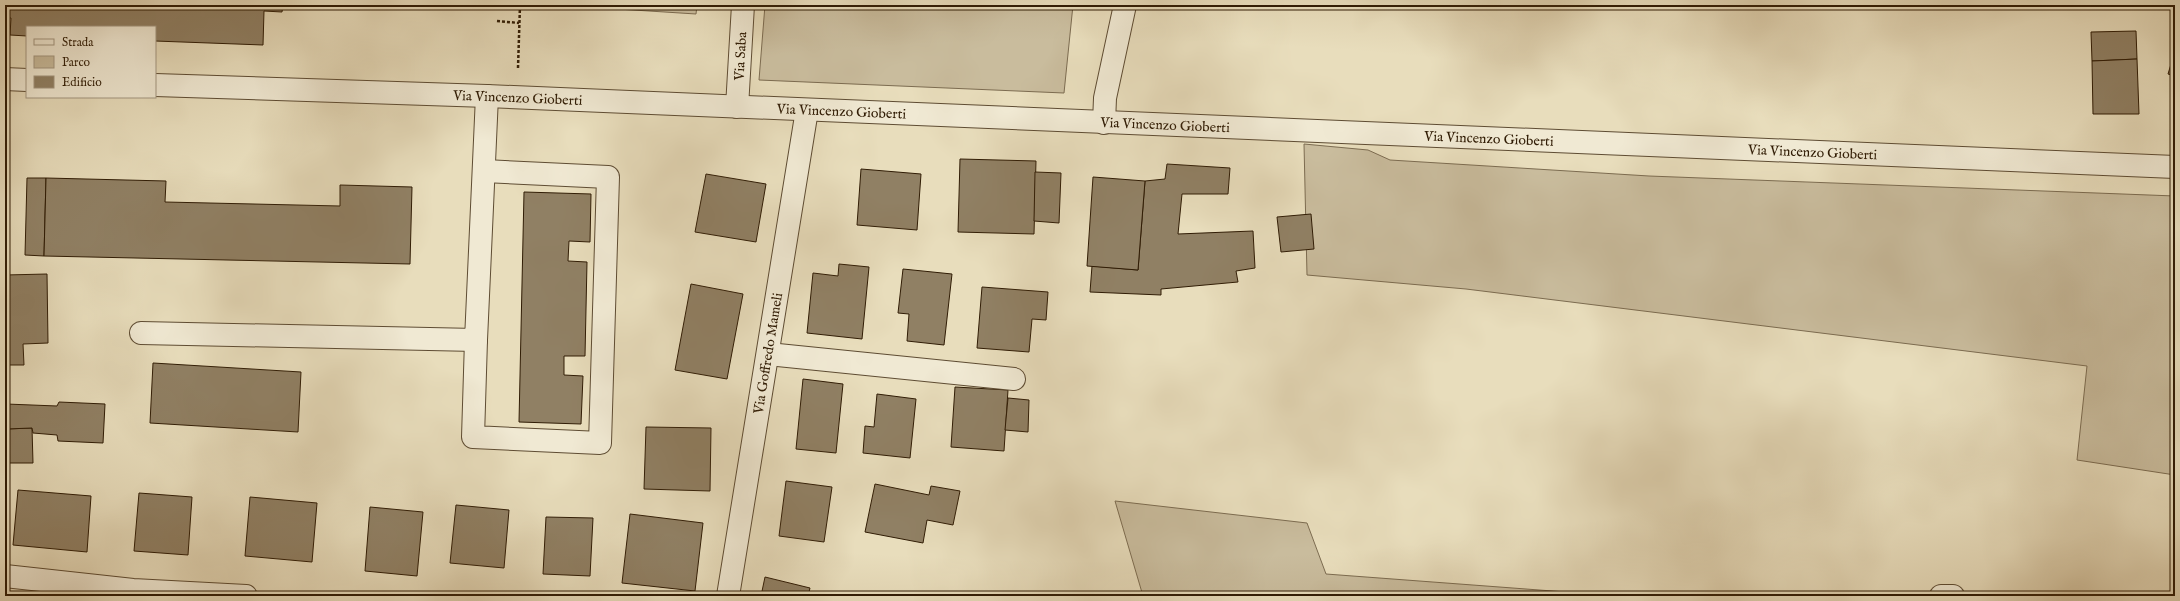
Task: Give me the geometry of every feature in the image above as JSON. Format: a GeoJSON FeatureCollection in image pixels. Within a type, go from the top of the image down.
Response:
{"type":"FeatureCollection","features":[{"type":"Feature","properties":{"kind":"street","name":"Via Saba"},"geometry":{"type":"LineString","coordinates":[[737,107],[743,5]]}},
{"type":"Feature","properties":{"kind":"street"},"geometry":{"type":"LineString","coordinates":[[1104,123],[1105,98],[1125,5]]}},
{"type":"Feature","properties":{"kind":"street"},"geometry":{"type":"LineString","coordinates":[[5,79],[26,80]]}},
{"type":"Feature","properties":{"kind":"street","name":"Via Vincenzo Gioberti"},"geometry":{"type":"LineString","coordinates":[[156,85],[487,96],[2175,167]]}},
{"type":"Feature","properties":{"kind":"street"},"geometry":{"type":"LineString","coordinates":[[484,172],[608,177],[600,443],[472,437],[487,96]]}},
{"type":"Feature","properties":{"kind":"street","name":"Via Goffredo Mameli"},"geometry":{"type":"LineString","coordinates":[[728,596],[806,110]]}},
{"type":"Feature","properties":{"kind":"street"},"geometry":{"type":"LineString","coordinates":[[141,333],[476,340]]}},
{"type":"Feature","properties":{"kind":"street"},"geometry":{"type":"LineString","coordinates":[[768,354],[1014,379]]}},
{"type":"Feature","properties":{"kind":"street"},"geometry":{"type":"LineString","coordinates":[[5,576],[133,593],[246,596]]}},
{"type":"Feature","properties":{"kind":"street"},"geometry":{"type":"LineString","coordinates":[[1941,596],[1953,596]]}},
{"type":"Feature","properties":{"kind":"path"},"geometry":{"type":"LineString","coordinates":[[517,74],[520,5]]}},
{"type":"Feature","properties":{"kind":"path"},"geometry":{"type":"LineString","coordinates":[[497,21],[519,23]]}},
{"type":"Feature","properties":{"kind":"green space"},"geometry":{"type":"Polygon","coordinates":[[[555,5],[697,5],[696,14],[555,5]]]}},
{"type":"Feature","properties":{"kind":"green space"},"geometry":{"type":"Polygon","coordinates":[[[765,5],[1073,5],[1064,93],[759,80],[765,5]]]}},
{"type":"Feature","properties":{"kind":"green space"},"geometry":{"type":"Polygon","coordinates":[[[1304,144],[1368,150],[1390,160],[1649,176],[2175,196],[2175,475],[2077,460],[2087,366],[1466,289],[1307,275],[1304,144]]]}},
{"type":"Feature","properties":{"kind":"green space"},"geometry":{"type":"Polygon","coordinates":[[[1115,501],[1307,523],[1326,574],[1619,596],[1143,596],[1115,501]]]}},
{"type":"Feature","properties":{"kind":"building"},"geometry":{"type":"Polygon","coordinates":[[[5,5],[283,5],[282,12],[264,11],[263,45],[156,41],[156,26],[26,26],[26,36],[10,35],[11,18],[5,18],[5,5]]]}},
{"type":"Feature","properties":{"kind":"building"},"geometry":{"type":"Polygon","coordinates":[[[2136,31],[2137,59],[2092,61],[2091,32],[2136,31]]]}},
{"type":"Feature","properties":{"kind":"building"},"geometry":{"type":"Polygon","coordinates":[[[2175,51],[2175,76],[2168,74],[2175,51]]]}},
{"type":"Feature","properties":{"kind":"building"},"geometry":{"type":"Polygon","coordinates":[[[2137,59],[2139,114],[2093,114],[2092,61],[2137,59]]]}},
{"type":"Feature","properties":{"kind":"building"},"geometry":{"type":"Polygon","coordinates":[[[960,159],[1036,161],[1034,234],[958,232],[960,159]]]}},
{"type":"Feature","properties":{"kind":"building"},"geometry":{"type":"Polygon","coordinates":[[[1167,164],[1230,168],[1228,194],[1182,194],[1178,234],[1253,231],[1255,268],[1236,271],[1238,282],[1161,289],[1161,295],[1090,292],[1092,266],[1138,270],[1145,181],[1165,179],[1167,164]]]}},
{"type":"Feature","properties":{"kind":"building"},"geometry":{"type":"Polygon","coordinates":[[[861,169],[921,174],[917,230],[857,225],[861,169]]]}},
{"type":"Feature","properties":{"kind":"building"},"geometry":{"type":"Polygon","coordinates":[[[1035,172],[1061,173],[1059,223],[1034,221],[1035,172]]]}},
{"type":"Feature","properties":{"kind":"building"},"geometry":{"type":"Polygon","coordinates":[[[706,174],[766,184],[756,242],[695,232],[706,174]]]}},
{"type":"Feature","properties":{"kind":"building"},"geometry":{"type":"Polygon","coordinates":[[[1093,177],[1145,181],[1138,270],[1087,266],[1093,177]]]}},
{"type":"Feature","properties":{"kind":"building"},"geometry":{"type":"Polygon","coordinates":[[[27,178],[46,178],[44,256],[25,255],[27,178]]]}},
{"type":"Feature","properties":{"kind":"building"},"geometry":{"type":"Polygon","coordinates":[[[46,178],[166,181],[165,202],[340,206],[340,185],[412,187],[410,264],[44,256],[46,178]]]}},
{"type":"Feature","properties":{"kind":"building"},"geometry":{"type":"Polygon","coordinates":[[[524,192],[591,194],[590,242],[569,241],[568,261],[587,262],[585,356],[564,356],[564,375],[583,376],[581,424],[519,422],[524,192]]]}},
{"type":"Feature","properties":{"kind":"building"},"geometry":{"type":"Polygon","coordinates":[[[1311,214],[1314,249],[1281,252],[1277,217],[1311,214]]]}},
{"type":"Feature","properties":{"kind":"building"},"geometry":{"type":"Polygon","coordinates":[[[839,264],[869,267],[862,339],[807,333],[813,273],[838,276],[839,264]]]}},
{"type":"Feature","properties":{"kind":"building"},"geometry":{"type":"Polygon","coordinates":[[[903,269],[952,274],[944,345],[907,341],[909,314],[898,313],[903,269]]]}},
{"type":"Feature","properties":{"kind":"building"},"geometry":{"type":"Polygon","coordinates":[[[47,274],[48,343],[23,344],[24,365],[5,365],[5,275],[47,274]]]}},
{"type":"Feature","properties":{"kind":"building"},"geometry":{"type":"Polygon","coordinates":[[[691,284],[743,294],[727,379],[675,370],[691,284]]]}},
{"type":"Feature","properties":{"kind":"building"},"geometry":{"type":"Polygon","coordinates":[[[982,287],[1048,292],[1046,320],[1032,319],[1029,352],[977,348],[982,287]]]}},
{"type":"Feature","properties":{"kind":"building"},"geometry":{"type":"Polygon","coordinates":[[[153,363],[301,372],[298,432],[150,423],[153,363]]]}},
{"type":"Feature","properties":{"kind":"building"},"geometry":{"type":"Polygon","coordinates":[[[803,379],[843,384],[836,453],[796,449],[803,379]]]}},
{"type":"Feature","properties":{"kind":"building"},"geometry":{"type":"Polygon","coordinates":[[[955,387],[1008,390],[1004,451],[951,447],[955,387]]]}},
{"type":"Feature","properties":{"kind":"building"},"geometry":{"type":"Polygon","coordinates":[[[877,394],[916,399],[910,458],[863,453],[865,426],[874,427],[877,394]]]}},
{"type":"Feature","properties":{"kind":"building"},"geometry":{"type":"Polygon","coordinates":[[[1008,398],[1029,400],[1028,432],[1005,430],[1008,398]]]}},
{"type":"Feature","properties":{"kind":"building"},"geometry":{"type":"Polygon","coordinates":[[[5,400],[6,429],[32,428],[33,463],[5,463],[5,400]]]}},
{"type":"Feature","properties":{"kind":"building"},"geometry":{"type":"Polygon","coordinates":[[[59,402],[105,404],[103,443],[58,441],[57,435],[33,433],[32,428],[6,429],[6,404],[57,406],[59,402]]]}},
{"type":"Feature","properties":{"kind":"building"},"geometry":{"type":"Polygon","coordinates":[[[646,427],[711,428],[710,491],[644,489],[646,427]]]}},
{"type":"Feature","properties":{"kind":"building"},"geometry":{"type":"Polygon","coordinates":[[[786,481],[832,487],[824,542],[779,536],[786,481]]]}},
{"type":"Feature","properties":{"kind":"building"},"geometry":{"type":"Polygon","coordinates":[[[875,484],[929,495],[931,486],[960,491],[953,525],[927,520],[923,543],[865,532],[875,484]]]}},
{"type":"Feature","properties":{"kind":"building"},"geometry":{"type":"Polygon","coordinates":[[[18,490],[91,496],[87,552],[13,545],[18,490]]]}},
{"type":"Feature","properties":{"kind":"building"},"geometry":{"type":"Polygon","coordinates":[[[139,493],[192,497],[188,555],[134,551],[139,493]]]}},
{"type":"Feature","properties":{"kind":"building"},"geometry":{"type":"Polygon","coordinates":[[[250,497],[317,503],[312,562],[245,556],[250,497]]]}},
{"type":"Feature","properties":{"kind":"building"},"geometry":{"type":"Polygon","coordinates":[[[456,505],[509,510],[504,568],[450,563],[456,505]]]}},
{"type":"Feature","properties":{"kind":"building"},"geometry":{"type":"Polygon","coordinates":[[[370,507],[423,512],[417,576],[365,571],[370,507]]]}},
{"type":"Feature","properties":{"kind":"building"},"geometry":{"type":"Polygon","coordinates":[[[630,514],[703,523],[695,591],[622,583],[630,514]]]}},
{"type":"Feature","properties":{"kind":"building"},"geometry":{"type":"Polygon","coordinates":[[[546,517],[593,518],[590,576],[543,574],[546,517]]]}},
{"type":"Feature","properties":{"kind":"building"},"geometry":{"type":"Polygon","coordinates":[[[765,577],[810,588],[808,596],[761,596],[765,577]]]}}]}
